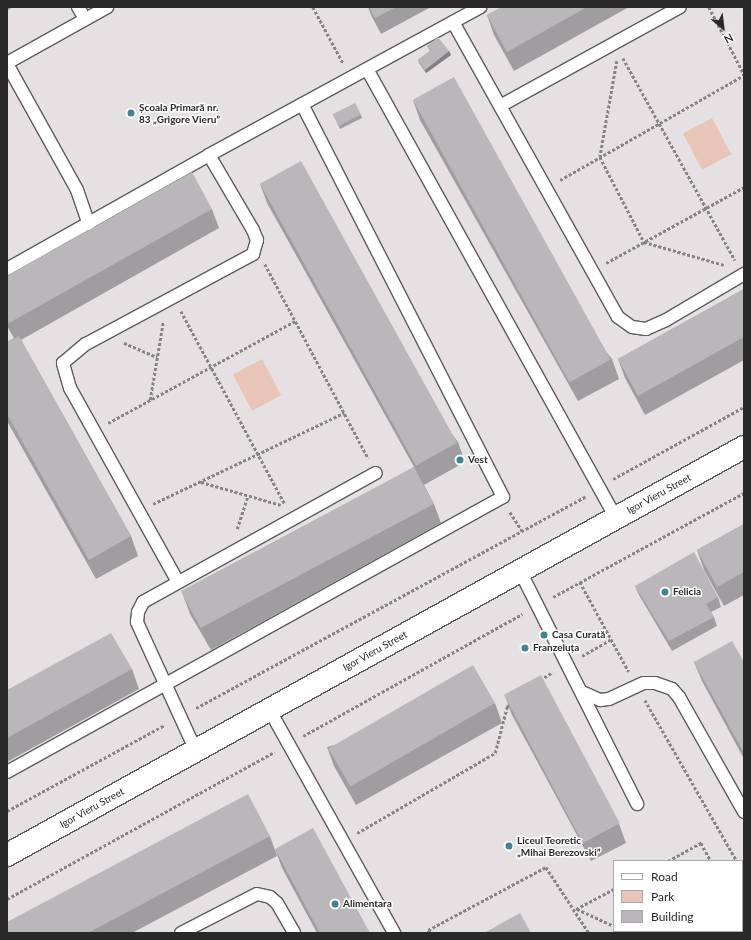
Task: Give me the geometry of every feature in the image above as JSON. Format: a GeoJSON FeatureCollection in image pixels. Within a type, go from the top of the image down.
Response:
{"type":"FeatureCollection","features":[{"type":"Feature","properties":{"kind":"street","name":"Igor Vieru Street"},"geometry":{"type":"LineString","coordinates":[[7,856],[269,709],[744,448]]}},
{"type":"Feature","properties":{"kind":"lane"},"geometry":{"type":"LineString","coordinates":[[78,7],[85,19]]}},
{"type":"Feature","properties":{"kind":"lane"},"geometry":{"type":"LineString","coordinates":[[89,224],[77,190],[7,64],[107,7]]}},
{"type":"Feature","properties":{"kind":"lane"},"geometry":{"type":"LineString","coordinates":[[7,269],[209,155],[453,22],[465,11],[480,7]]}},
{"type":"Feature","properties":{"kind":"lane"},"geometry":{"type":"LineString","coordinates":[[500,106],[617,47],[680,7]]}},
{"type":"Feature","properties":{"kind":"lane"},"geometry":{"type":"LineString","coordinates":[[453,22],[545,189],[618,317],[632,327],[646,329],[666,320],[743,273]]}},
{"type":"Feature","properties":{"kind":"lane"},"geometry":{"type":"LineString","coordinates":[[367,69],[616,518]]}},
{"type":"Feature","properties":{"kind":"lane"},"geometry":{"type":"LineString","coordinates":[[7,772],[503,497],[302,105]]}},
{"type":"Feature","properties":{"kind":"lane"},"geometry":{"type":"LineString","coordinates":[[178,582],[70,388],[63,363],[72,353],[253,254],[256,246],[253,230],[209,155]]}},
{"type":"Feature","properties":{"kind":"lane"},"geometry":{"type":"LineString","coordinates":[[196,751],[137,622],[138,612],[143,602],[376,472]]}},
{"type":"Feature","properties":{"kind":"lane"},"geometry":{"type":"LineString","coordinates":[[520,571],[637,804]]}},
{"type":"Feature","properties":{"kind":"lane"},"geometry":{"type":"LineString","coordinates":[[582,692],[592,698],[609,699],[636,686],[655,683],[665,685],[679,697],[744,812]]}},
{"type":"Feature","properties":{"kind":"lane"},"geometry":{"type":"LineString","coordinates":[[269,709],[394,933]]}},
{"type":"Feature","properties":{"kind":"lane"},"geometry":{"type":"LineString","coordinates":[[181,933],[256,894],[270,896],[277,903],[294,933]]}},
{"type":"Feature","properties":{"kind":"path"},"geometry":{"type":"LineString","coordinates":[[545,189],[744,75],[709,7]]}},
{"type":"Feature","properties":{"kind":"path"},"geometry":{"type":"LineString","coordinates":[[617,47],[743,273]]}},
{"type":"Feature","properties":{"kind":"path"},"geometry":{"type":"LineString","coordinates":[[617,47],[600,158],[644,242],[743,273]]}},
{"type":"Feature","properties":{"kind":"path"},"geometry":{"type":"LineString","coordinates":[[591,271],[744,187]]}},
{"type":"Feature","properties":{"kind":"path"},"geometry":{"type":"LineString","coordinates":[[256,246],[376,472]]}},
{"type":"Feature","properties":{"kind":"path"},"geometry":{"type":"LineString","coordinates":[[150,400],[157,357],[170,300]]}},
{"type":"Feature","properties":{"kind":"path"},"geometry":{"type":"LineString","coordinates":[[170,300],[211,367],[287,507],[200,481]]}},
{"type":"Feature","properties":{"kind":"path"},"geometry":{"type":"LineString","coordinates":[[94,430],[295,321]]}},
{"type":"Feature","properties":{"kind":"path"},"geometry":{"type":"LineString","coordinates":[[104,335],[157,357]]}},
{"type":"Feature","properties":{"kind":"path"},"geometry":{"type":"LineString","coordinates":[[7,811],[523,532],[599,487],[744,407]]}},
{"type":"Feature","properties":{"kind":"path"},"geometry":{"type":"LineString","coordinates":[[139,511],[344,413]]}},
{"type":"Feature","properties":{"kind":"path"},"geometry":{"type":"LineString","coordinates":[[7,899],[538,605],[744,494]]}},
{"type":"Feature","properties":{"kind":"path"},"geometry":{"type":"LineString","coordinates":[[229,554],[248,496]]}},
{"type":"Feature","properties":{"kind":"path"},"geometry":{"type":"LineString","coordinates":[[511,513],[523,532]]}},
{"type":"Feature","properties":{"kind":"path"},"geometry":{"type":"LineString","coordinates":[[580,582],[636,686],[737,860]]}},
{"type":"Feature","properties":{"kind":"path"},"geometry":{"type":"LineString","coordinates":[[343,841],[495,753],[507,708]]}},
{"type":"Feature","properties":{"kind":"path"},"geometry":{"type":"LineString","coordinates":[[670,860],[701,843],[710,860]]}},
{"type":"Feature","properties":{"kind":"path"},"geometry":{"type":"LineString","coordinates":[[430,933],[428,930],[546,867],[576,909],[589,933]]}},
{"type":"Feature","properties":{"kind":"path"},"geometry":{"type":"LineString","coordinates":[[576,909],[613,890]]}},
{"type":"Feature","properties":{"kind":"path"},"geometry":{"type":"LineString","coordinates":[[576,909],[613,926]]}},
{"type":"Feature","properties":{"kind":"green space"},"geometry":{"type":"Polygon","coordinates":[[[712,118],[731,154],[702,170],[683,133],[712,118]]]}},
{"type":"Feature","properties":{"kind":"green space"},"geometry":{"type":"Polygon","coordinates":[[[262,359],[281,395],[252,411],[233,374],[262,359]]]}},
{"type":"Feature","properties":{"kind":"building"},"geometry":{"type":"Polygon","coordinates":[[[369,7],[396,7],[375,18],[369,7]]]}},
{"type":"Feature","properties":{"kind":"building"},"geometry":{"type":"Polygon","coordinates":[[[502,7],[587,7],[507,52],[487,15],[502,7]]]}},
{"type":"Feature","properties":{"kind":"building"},"geometry":{"type":"Polygon","coordinates":[[[438,37],[449,51],[425,70],[418,60],[431,50],[427,46],[438,37]]]}},
{"type":"Feature","properties":{"kind":"building"},"geometry":{"type":"Polygon","coordinates":[[[454,77],[611,360],[569,382],[413,100],[454,77]]]}},
{"type":"Feature","properties":{"kind":"building"},"geometry":{"type":"Polygon","coordinates":[[[355,103],[361,115],[339,126],[333,114],[355,103]]]}},
{"type":"Feature","properties":{"kind":"building"},"geometry":{"type":"Polygon","coordinates":[[[301,161],[457,443],[416,465],[260,184],[301,161]]]}},
{"type":"Feature","properties":{"kind":"building"},"geometry":{"type":"Polygon","coordinates":[[[192,172],[212,209],[9,323],[7,319],[7,276],[192,172]]]}},
{"type":"Feature","properties":{"kind":"building"},"geometry":{"type":"Polygon","coordinates":[[[744,289],[744,337],[638,396],[618,359],[744,289]]]}},
{"type":"Feature","properties":{"kind":"building"},"geometry":{"type":"Polygon","coordinates":[[[19,336],[131,536],[89,560],[7,414],[7,342],[19,336]]]}},
{"type":"Feature","properties":{"kind":"building"},"geometry":{"type":"Polygon","coordinates":[[[414,467],[434,504],[201,628],[181,591],[414,467]]]}},
{"type":"Feature","properties":{"kind":"building"},"geometry":{"type":"Polygon","coordinates":[[[744,524],[744,572],[717,587],[697,550],[744,524]]]}},
{"type":"Feature","properties":{"kind":"building"},"geometry":{"type":"Polygon","coordinates":[[[694,552],[718,597],[706,604],[714,617],[669,641],[635,586],[694,552]]]}},
{"type":"Feature","properties":{"kind":"building"},"geometry":{"type":"Polygon","coordinates":[[[111,633],[132,669],[7,738],[7,690],[111,633]]]}},
{"type":"Feature","properties":{"kind":"building"},"geometry":{"type":"Polygon","coordinates":[[[732,641],[744,662],[744,753],[694,662],[732,641]]]}},
{"type":"Feature","properties":{"kind":"building"},"geometry":{"type":"Polygon","coordinates":[[[473,665],[495,703],[350,787],[328,748],[473,665]]]}},
{"type":"Feature","properties":{"kind":"building"},"geometry":{"type":"Polygon","coordinates":[[[541,675],[620,823],[583,843],[504,695],[541,675]]]}},
{"type":"Feature","properties":{"kind":"building"},"geometry":{"type":"Polygon","coordinates":[[[248,794],[270,836],[88,933],[7,933],[7,922],[248,794]]]}},
{"type":"Feature","properties":{"kind":"building"},"geometry":{"type":"Polygon","coordinates":[[[313,828],[370,933],[320,933],[275,849],[313,828]]]}},
{"type":"Feature","properties":{"kind":"building"},"geometry":{"type":"Polygon","coordinates":[[[520,913],[531,933],[484,933],[520,913]]]}},
{"type":"Feature","properties":{"kind":"place","name":"Școala Primară nr. 83 „Grigore Vieru”"},"geometry":{"type":"Point","coordinates":[131,113]}},
{"type":"Feature","properties":{"kind":"place","name":"Vest"},"geometry":{"type":"Point","coordinates":[460,460]}},
{"type":"Feature","properties":{"kind":"place","name":"Felicia"},"geometry":{"type":"Point","coordinates":[665,592]}},
{"type":"Feature","properties":{"kind":"place","name":"Casa Curată"},"geometry":{"type":"Point","coordinates":[544,635]}},
{"type":"Feature","properties":{"kind":"place","name":"Franzeluța"},"geometry":{"type":"Point","coordinates":[525,648]}},
{"type":"Feature","properties":{"kind":"place","name":"Liceul Teoretic „Mihai Berezovski”"},"geometry":{"type":"Point","coordinates":[509,846]}},
{"type":"Feature","properties":{"kind":"place","name":"Alimentara"},"geometry":{"type":"Point","coordinates":[335,904]}}]}
